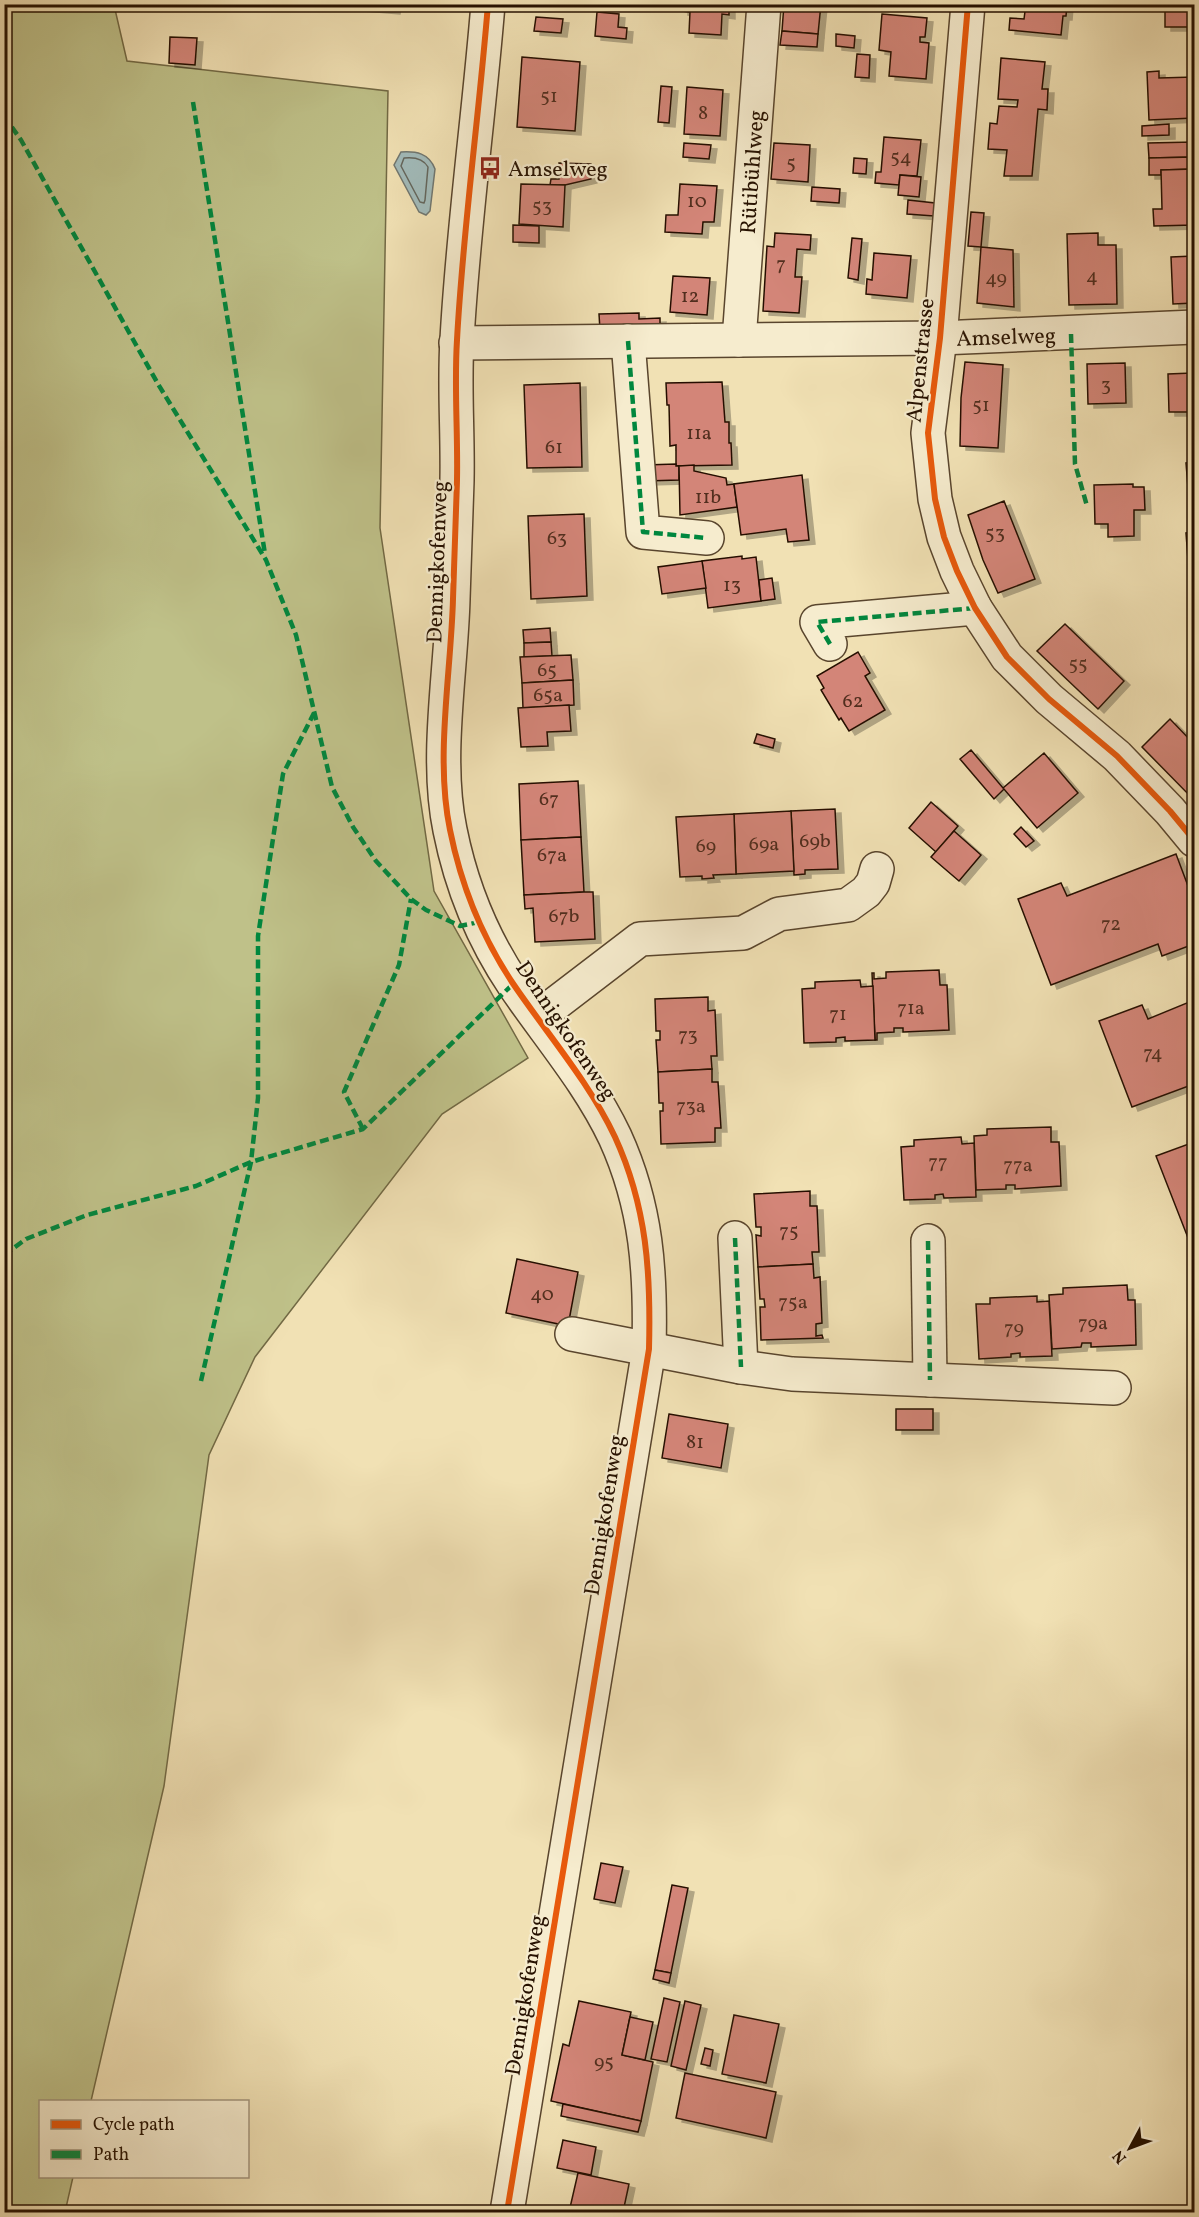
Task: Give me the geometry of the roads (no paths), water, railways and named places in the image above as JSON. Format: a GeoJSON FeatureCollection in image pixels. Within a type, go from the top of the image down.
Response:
{"type":"FeatureCollection","features":[{"type":"Feature","properties":{"kind":"street","name":"Dennigkofenweg"},"geometry":{"type":"LineString","coordinates":[[488,4],[456,343],[457,482],[444,759],[446,810],[461,873],[479,922],[513,984],[580,1078],[614,1135],[631,1176],[643,1222],[650,1292],[649,1349],[507,2212]]}},
{"type":"Feature","properties":{"kind":"street","name":"Rütibühlweg"},"geometry":{"type":"LineString","coordinates":[[738,340],[764,4]]}},
{"type":"Feature","properties":{"kind":"street","name":"Alpenstrasse"},"geometry":{"type":"LineString","coordinates":[[968,4],[940,338],[928,433],[935,499],[944,537],[957,572],[975,608],[1007,657],[1048,699],[1117,756],[1170,811],[1194,840]]}},
{"type":"Feature","properties":{"kind":"street","name":"Amselweg"},"geometry":{"type":"LineString","coordinates":[[456,343],[940,338],[1194,327]]}},
{"type":"Feature","properties":{"kind":"street"},"geometry":{"type":"LineString","coordinates":[[628,341],[643,532],[707,538]]}},
{"type":"Feature","properties":{"kind":"street"},"geometry":{"type":"LineString","coordinates":[[830,644],[817,622],[975,608]]}},
{"type":"Feature","properties":{"kind":"street","name":"Dennigkofenweg"},"geometry":{"type":"LineString","coordinates":[[538,1017],[640,939],[743,933],[779,914],[848,905],[866,892],[873,883],[877,869]]}},
{"type":"Feature","properties":{"kind":"street"},"geometry":{"type":"LineString","coordinates":[[735,1238],[741,1367]]}},
{"type":"Feature","properties":{"kind":"street"},"geometry":{"type":"LineString","coordinates":[[928,1240],[930,1380]]}},
{"type":"Feature","properties":{"kind":"street"},"geometry":{"type":"LineString","coordinates":[[572,1334],[741,1367],[792,1374],[1114,1388]]}},
{"type":"Feature","properties":{"kind":"water"},"geometry":{"type":"Polygon","coordinates":[[[401,152],[426,156],[435,169],[430,211],[426,215],[419,212],[394,165],[401,152]]]}},
{"type":"Feature","properties":{"kind":"place","name":"Amselweg"},"geometry":{"type":"Point","coordinates":[490,168]}}]}
